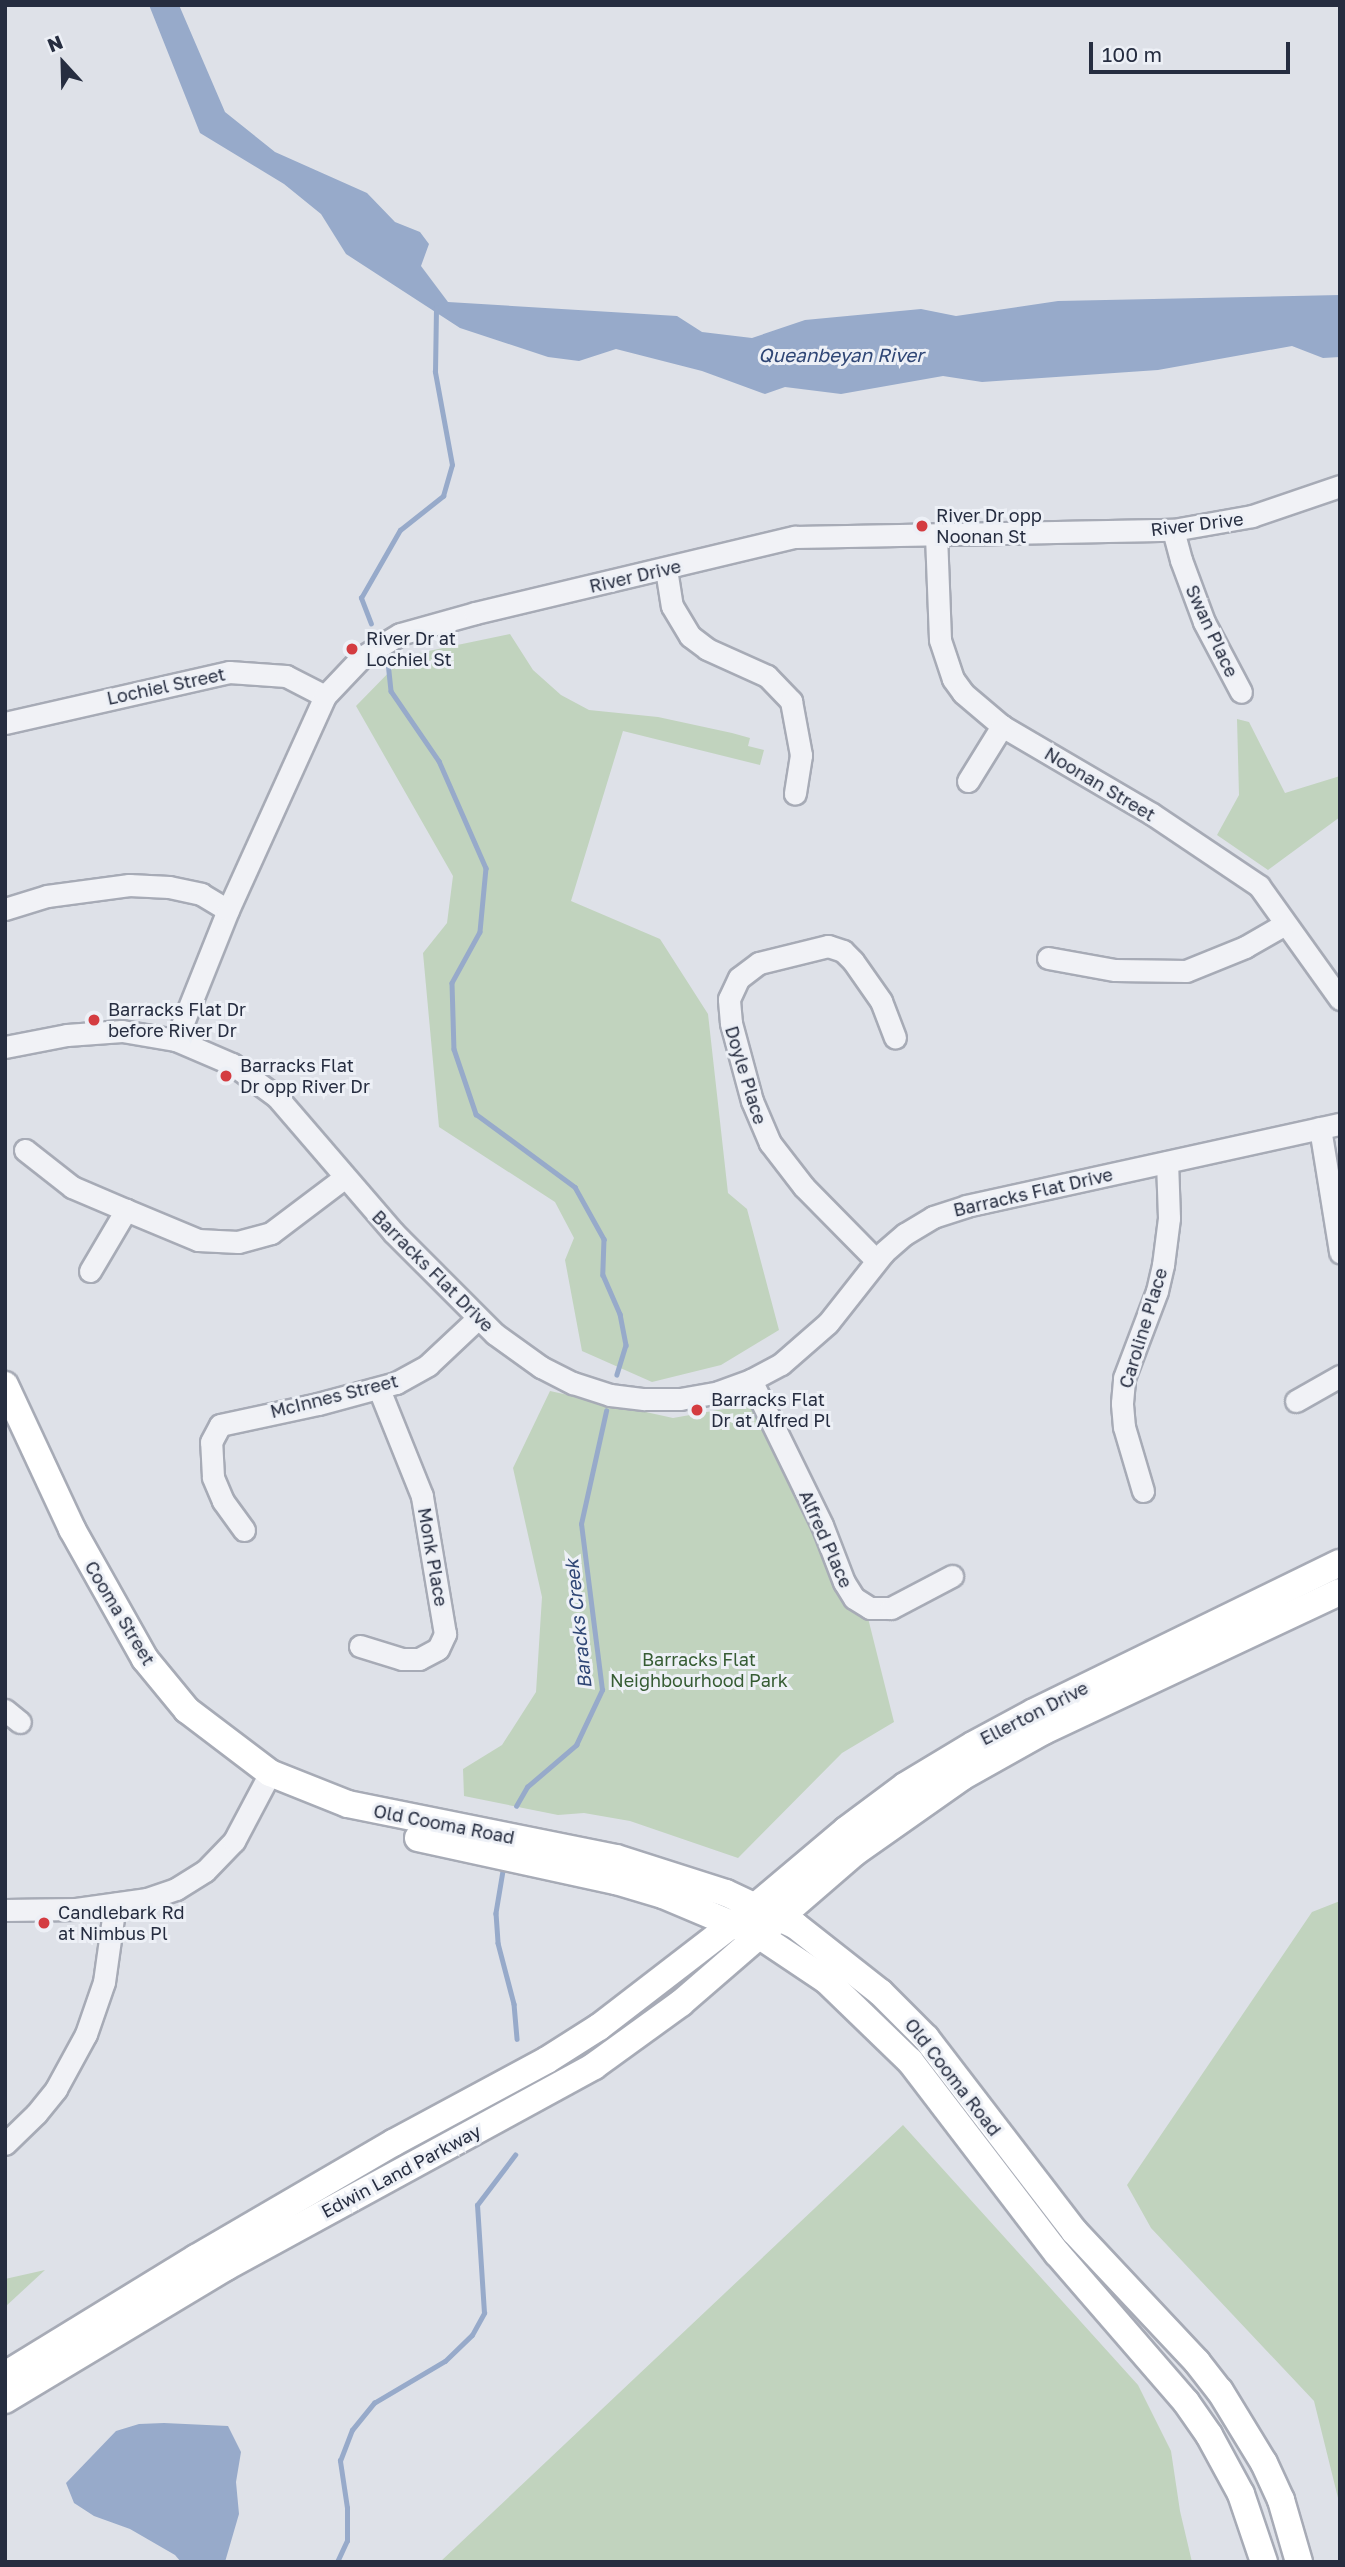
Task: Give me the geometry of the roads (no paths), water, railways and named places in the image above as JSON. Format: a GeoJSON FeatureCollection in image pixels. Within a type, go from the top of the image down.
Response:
{"type":"FeatureCollection","features":[{"type":"Feature","properties":{"kind":"main road","name":"Cooma Street"},"geometry":{"type":"LineString","coordinates":[[5,1385],[72,1529],[145,1659],[187,1710],[267,1779]]}},
{"type":"Feature","properties":{"kind":"main road","name":"Ellerton Drive"},"geometry":{"type":"LineString","coordinates":[[768,1912],[846,1830],[905,1786],[973,1745],[1046,1706],[1340,1563]]}},
{"type":"Feature","properties":{"kind":"main road","name":"Ellerton Drive"},"geometry":{"type":"LineString","coordinates":[[768,1912],[818,1881],[892,1824],[1003,1753],[1340,1592]]}},
{"type":"Feature","properties":{"kind":"main road","name":"Old Cooma Road"},"geometry":{"type":"LineString","coordinates":[[267,1779],[387,1831],[660,1870],[768,1912],[845,1962],[912,2022],[1073,2231],[1197,2362],[1241,2423],[1264,2463],[1281,2500],[1299,2562]]}},
{"type":"Feature","properties":{"kind":"main road","name":"Old Cooma Road"},"geometry":{"type":"LineString","coordinates":[[508,1847],[663,1895],[735,1923],[760,1936],[826,1980],[910,2061],[1057,2253],[1186,2402],[1209,2435],[1241,2494],[1264,2562]]}},
{"type":"Feature","properties":{"kind":"main road","name":"Edwin Land Parkway"},"geometry":{"type":"LineString","coordinates":[[5,2375],[393,2143],[547,2060],[653,1988],[735,1923],[768,1912]]}},
{"type":"Feature","properties":{"kind":"main road","name":"Edwin Land Parkway"},"geometry":{"type":"LineString","coordinates":[[5,2400],[226,2267],[594,2066],[681,2003],[760,1936],[768,1912]]}},
{"type":"Feature","properties":{"kind":"street","name":"River Drive"},"geometry":{"type":"LineString","coordinates":[[176,1040],[228,910],[325,696],[362,657],[400,634],[464,615],[795,537],[822,534],[936,535],[1173,530],[1252,516],[1340,486]]}},
{"type":"Feature","properties":{"kind":"street","name":"Swan Place"},"geometry":{"type":"LineString","coordinates":[[1173,530],[1204,622],[1241,692]]}},
{"type":"Feature","properties":{"kind":"street","name":"Noonan Street"},"geometry":{"type":"LineString","coordinates":[[936,535],[940,640],[946,662],[963,693],[1002,726],[1217,857],[1259,886],[1340,999]]}},
{"type":"Feature","properties":{"kind":"street"},"geometry":{"type":"LineString","coordinates":[[666,569],[672,606],[690,636],[707,649],[767,676],[791,701],[802,754],[795,794]]}},
{"type":"Feature","properties":{"kind":"street","name":"Lochiel Street"},"geometry":{"type":"LineString","coordinates":[[5,723],[229,671],[286,676],[325,696]]}},
{"type":"Feature","properties":{"kind":"street"},"geometry":{"type":"LineString","coordinates":[[968,781],[1002,726]]}},
{"type":"Feature","properties":{"kind":"street"},"geometry":{"type":"LineString","coordinates":[[5,909],[47,896],[129,885],[169,887],[201,894],[228,910]]}},
{"type":"Feature","properties":{"kind":"street"},"geometry":{"type":"LineString","coordinates":[[1048,958],[1115,971],[1186,971],[1245,947],[1285,924]]}},
{"type":"Feature","properties":{"kind":"street","name":"Doyle Place"},"geometry":{"type":"LineString","coordinates":[[876,1261],[804,1187],[770,1143],[752,1101],[731,1023],[729,999],[739,978],[759,963],[828,946],[844,951],[853,961],[881,1001],[895,1037]]}},
{"type":"Feature","properties":{"kind":"street","name":"Barracks Flat Drive"},"geometry":{"type":"LineString","coordinates":[[5,1047],[109,1031],[176,1040],[232,1063],[263,1085],[344,1178],[477,1319],[541,1367],[573,1383],[610,1395],[644,1399],[680,1399],[718,1392],[751,1380],[781,1364],[812,1339],[876,1261],[905,1234],[946,1212],[1330,1126]]}},
{"type":"Feature","properties":{"kind":"street"},"geometry":{"type":"LineString","coordinates":[[1330,1126],[1340,1252]]}},
{"type":"Feature","properties":{"kind":"street"},"geometry":{"type":"LineString","coordinates":[[25,1150],[72,1187],[198,1240],[216,1243],[238,1242],[271,1233],[344,1178]]}},
{"type":"Feature","properties":{"kind":"street","name":"Caroline Place"},"geometry":{"type":"LineString","coordinates":[[1143,1490],[1124,1427],[1122,1403],[1124,1378],[1157,1291],[1163,1265],[1169,1218],[1167,1162]]}},
{"type":"Feature","properties":{"kind":"street"},"geometry":{"type":"LineString","coordinates":[[90,1271],[126,1210]]}},
{"type":"Feature","properties":{"kind":"street","name":"McInnes Street"},"geometry":{"type":"LineString","coordinates":[[244,1530],[223,1501],[213,1477],[210,1453],[215,1431],[220,1425],[379,1389],[428,1365],[477,1319]]}},
{"type":"Feature","properties":{"kind":"street"},"geometry":{"type":"LineString","coordinates":[[1296,1401],[1340,1376]]}},
{"type":"Feature","properties":{"kind":"street","name":"Alfred Place"},"geometry":{"type":"LineString","coordinates":[[751,1380],[822,1525],[853,1598],[870,1608],[891,1608],[952,1576]]}},
{"type":"Feature","properties":{"kind":"street","name":"Monk Place"},"geometry":{"type":"LineString","coordinates":[[360,1646],[402,1659],[419,1659],[438,1650],[445,1634],[422,1496],[379,1389]]}},
{"type":"Feature","properties":{"kind":"street"},"geometry":{"type":"LineString","coordinates":[[5,1910],[34,1912],[115,1904],[160,1895],[205,1871],[234,1841],[267,1779]]}},
{"type":"Feature","properties":{"kind":"street"},"geometry":{"type":"LineString","coordinates":[[5,2144],[36,2114],[56,2088],[86,2034],[104,1982],[115,1904]]}},
{"type":"Feature","properties":{"kind":"water","name":"Queanbeyan River"},"geometry":{"type":"Polygon","coordinates":[[[149,5],[179,5],[225,112],[275,152],[367,193],[395,222],[420,232],[429,244],[421,266],[448,302],[677,316],[702,332],[752,338],[805,320],[921,309],[956,316],[1058,301],[1340,295],[1340,357],[1323,358],[1292,346],[1158,370],[982,382],[943,376],[841,394],[785,387],[765,394],[702,371],[616,349],[579,361],[548,357],[460,328],[346,254],[321,214],[284,184],[200,133],[149,5]]]}},
{"type":"Feature","properties":{"kind":"water"},"geometry":{"type":"Polygon","coordinates":[[[139,2424],[228,2426],[241,2452],[236,2482],[239,2514],[225,2562],[181,2562],[175,2555],[130,2529],[94,2516],[74,2503],[66,2483],[116,2431],[139,2424]]]}},
{"type":"Feature","properties":{"kind":"waterway","name":"Baracks Creek"},"geometry":{"type":"LineString","coordinates":[[371,624],[361,598],[400,530],[443,496],[452,465],[435,372],[436,308]]}},
{"type":"Feature","properties":{"kind":"waterway","name":"Baracks Creek"},"geometry":{"type":"LineString","coordinates":[[388,662],[391,691],[439,761],[486,868],[480,932],[452,983],[454,1049],[476,1114],[575,1187],[604,1239],[603,1275],[620,1314],[626,1345],[617,1375]]}},
{"type":"Feature","properties":{"kind":"waterway","name":"Baracks Creek"},"geometry":{"type":"LineString","coordinates":[[516,1806],[527,1787],[576,1745],[602,1690],[581,1524],[606,1411]]}},
{"type":"Feature","properties":{"kind":"waterway","name":"Baracks Creek"},"geometry":{"type":"LineString","coordinates":[[503,1871],[496,1913],[498,1943],[514,2004],[517,2039]]}},
{"type":"Feature","properties":{"kind":"waterway","name":"Baracks Creek"},"geometry":{"type":"LineString","coordinates":[[337,2562],[347,2541],[347,2508],[340,2461],[352,2430],[374,2403],[445,2361],[472,2335],[484,2313],[477,2205],[515,2155]]}},
{"type":"Feature","properties":{"kind":"place","name":"River Dr opp Noonan St"},"geometry":{"type":"Point","coordinates":[922,526]}},
{"type":"Feature","properties":{"kind":"place","name":"River Dr at Lochiel St"},"geometry":{"type":"Point","coordinates":[352,649]}},
{"type":"Feature","properties":{"kind":"place","name":"Barracks Flat Dr before River Dr"},"geometry":{"type":"Point","coordinates":[94,1020]}},
{"type":"Feature","properties":{"kind":"place","name":"Barracks Flat Dr opp River Dr"},"geometry":{"type":"Point","coordinates":[226,1076]}},
{"type":"Feature","properties":{"kind":"place","name":"Barracks Flat Dr at Alfred Pl"},"geometry":{"type":"Point","coordinates":[697,1410]}},
{"type":"Feature","properties":{"kind":"place","name":"Candlebark Rd at Nimbus Pl"},"geometry":{"type":"Point","coordinates":[44,1923]}},
{"type":"Feature","properties":{"kind":"park label","name":"Barracks Flat Neighbourhood Park"},"geometry":{"type":"Point","coordinates":[699,1670]}}]}
